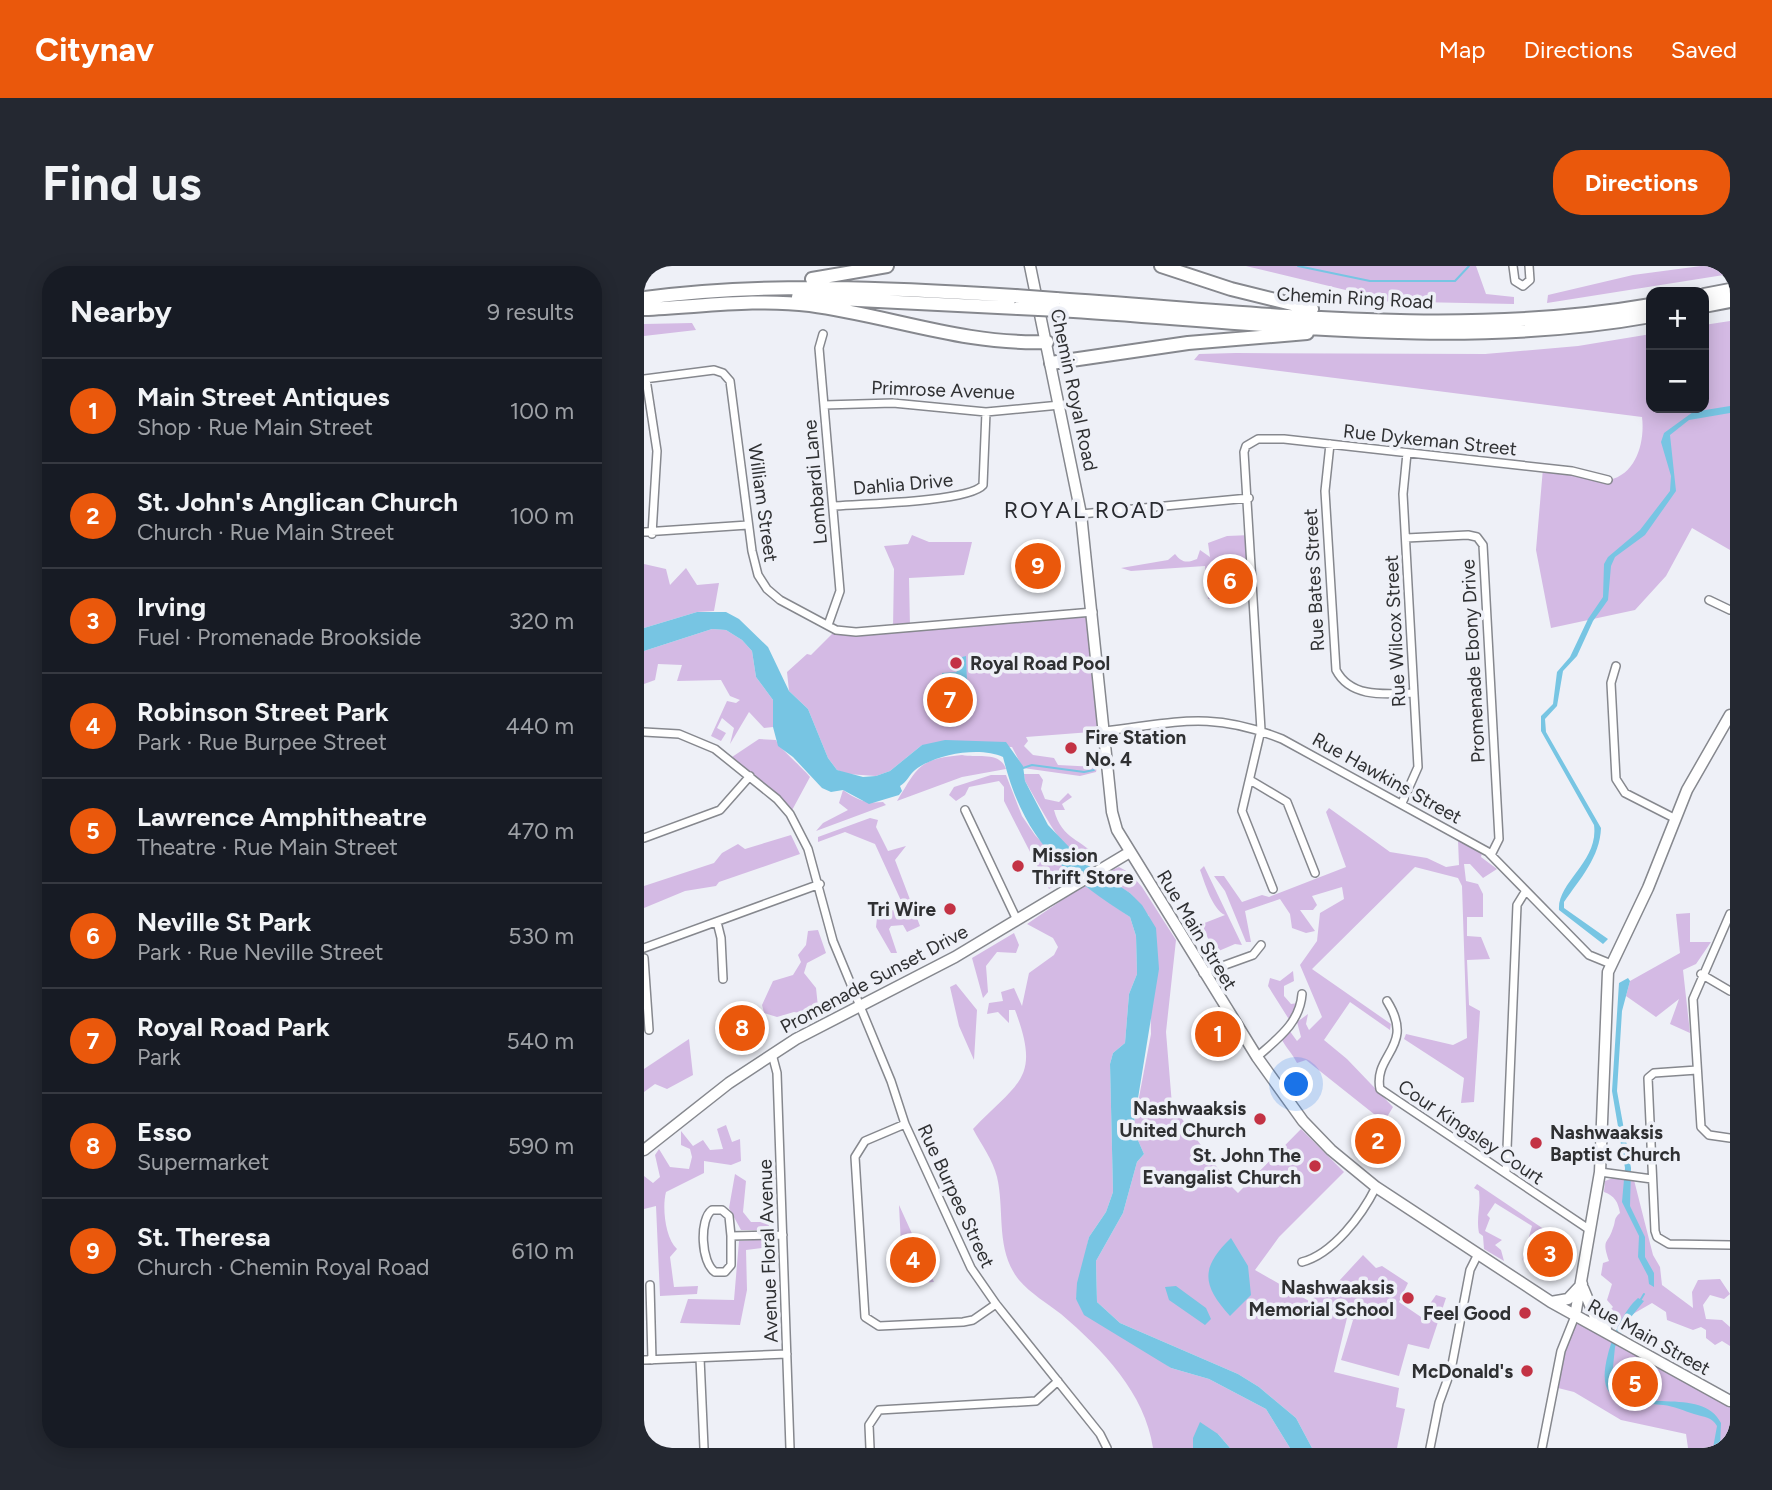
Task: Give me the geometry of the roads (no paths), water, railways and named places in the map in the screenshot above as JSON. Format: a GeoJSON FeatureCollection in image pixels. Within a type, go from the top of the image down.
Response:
{"type":"FeatureCollection","features":[{"type":"Feature","properties":{"kind":"highway"},"geometry":{"type":"LineString","coordinates":[[644,298],[734,284],[817,279],[887,266]]}},
{"type":"Feature","properties":{"kind":"highway"},"geometry":{"type":"LineString","coordinates":[[1161,266],[1283,303],[1445,323]]}},
{"type":"Feature","properties":{"kind":"highway"},"geometry":{"type":"LineString","coordinates":[[686,292],[822,286],[1058,305]]}},
{"type":"Feature","properties":{"kind":"highway"},"geometry":{"type":"LineString","coordinates":[[1709,294],[1730,290]]}},
{"type":"Feature","properties":{"kind":"highway"},"geometry":{"type":"LineString","coordinates":[[644,309],[791,297],[1017,302]]}},
{"type":"Feature","properties":{"kind":"highway"},"geometry":{"type":"LineString","coordinates":[[1709,305],[1730,302]]}},
{"type":"Feature","properties":{"kind":"highway"},"geometry":{"type":"LineString","coordinates":[[644,309],[776,303],[807,305],[981,341],[1047,342]]}},
{"type":"Feature","properties":{"kind":"highway","name":"Chemin Ring Road"},"geometry":{"type":"LineString","coordinates":[[1058,305],[1445,323],[1554,318],[1646,306]]}},
{"type":"Feature","properties":{"kind":"highway","name":"Chemin Ring Road"},"geometry":{"type":"LineString","coordinates":[[1058,305],[1429,333],[1540,330],[1646,317]]}},
{"type":"Feature","properties":{"kind":"highway"},"geometry":{"type":"LineString","coordinates":[[1051,363],[1272,335],[1429,333]]}},
{"type":"Feature","properties":{"kind":"main road","name":"Chemin Royal Road"},"geometry":{"type":"LineString","coordinates":[[1030,266],[1081,514],[1093,612],[1107,786],[1117,830],[1130,852]]}},
{"type":"Feature","properties":{"kind":"main road"},"geometry":{"type":"LineString","coordinates":[[1575,1316],[1600,1172],[1608,972],[1648,888],[1674,818],[1706,754],[1730,715]]}},
{"type":"Feature","properties":{"kind":"main road"},"geometry":{"type":"LineString","coordinates":[[1107,865],[1118,853],[1117,830]]}},
{"type":"Feature","properties":{"kind":"main road","name":"Promenade Sunset Drive"},"geometry":{"type":"LineString","coordinates":[[644,1150],[729,1083],[772,1054],[955,957],[1130,852]]}},
{"type":"Feature","properties":{"kind":"main road","name":"Rue Main Street"},"geometry":{"type":"LineString","coordinates":[[1130,852],[1202,973],[1257,1057],[1306,1124],[1349,1167],[1552,1302],[1730,1401]]}},
{"type":"Feature","properties":{"kind":"main road"},"geometry":{"type":"LineString","coordinates":[[1107,865],[1141,870]]}},
{"type":"Feature","properties":{"kind":"main road"},"geometry":{"type":"LineString","coordinates":[[1552,1302],[1569,1299],[1582,1284]]}},
{"type":"Feature","properties":{"kind":"main road"},"geometry":{"type":"LineString","coordinates":[[1582,1284],[1595,1317],[1611,1335]]}},
{"type":"Feature","properties":{"kind":"street"},"geometry":{"type":"LineString","coordinates":[[1513,266],[1515,281],[1523,286],[1530,280],[1529,266]]}},
{"type":"Feature","properties":{"kind":"street","name":"Lombardi Lane"},"geometry":{"type":"LineString","coordinates":[[823,334],[819,348],[840,591],[828,625]]}},
{"type":"Feature","properties":{"kind":"street","name":"William Street"},"geometry":{"type":"LineString","coordinates":[[645,379],[714,370],[723,373],[730,382],[754,563],[767,589],[780,600],[828,625],[841,631],[856,632],[1093,612]]}},
{"type":"Feature","properties":{"kind":"street"},"geometry":{"type":"LineString","coordinates":[[645,379],[657,451],[648,533],[748,524]]}},
{"type":"Feature","properties":{"kind":"street","name":"Primrose Avenue"},"geometry":{"type":"LineString","coordinates":[[824,405],[893,403],[986,412],[1060,405]]}},
{"type":"Feature","properties":{"kind":"street","name":"Dahlia Drive"},"geometry":{"type":"LineString","coordinates":[[833,506],[978,492],[983,485],[986,412]]}},
{"type":"Feature","properties":{"kind":"street","name":"Rue Dykeman Street"},"geometry":{"type":"LineString","coordinates":[[1249,498],[1244,452],[1249,443],[1258,439],[1284,439],[1572,471],[1608,480]]}},
{"type":"Feature","properties":{"kind":"street","name":"Rue Bates Street"},"geometry":{"type":"LineString","coordinates":[[1330,444],[1325,491],[1336,670],[1345,681],[1372,695],[1414,693]]}},
{"type":"Feature","properties":{"kind":"street","name":"Rue Wilcox Street"},"geometry":{"type":"LineString","coordinates":[[1402,803],[1418,768],[1403,494],[1407,453]]}},
{"type":"Feature","properties":{"kind":"street"},"geometry":{"type":"LineString","coordinates":[[1081,514],[1249,498],[1261,730],[1242,811],[1273,889]]}},
{"type":"Feature","properties":{"kind":"street","name":"Promenade Ebony Drive"},"geometry":{"type":"LineString","coordinates":[[1406,538],[1473,536],[1482,545],[1499,839],[1491,855]]}},
{"type":"Feature","properties":{"kind":"street"},"geometry":{"type":"LineString","coordinates":[[1709,600],[1730,610]]}},
{"type":"Feature","properties":{"kind":"street"},"geometry":{"type":"LineString","coordinates":[[1616,666],[1611,683],[1616,779],[1625,793],[1674,818]]}},
{"type":"Feature","properties":{"kind":"street","name":"Rue Hawkins Street"},"geometry":{"type":"LineString","coordinates":[[1104,731],[1193,719],[1224,721],[1261,730],[1402,803],[1491,855],[1589,955],[1611,964]]}},
{"type":"Feature","properties":{"kind":"street","name":"Rue Burpee Street"},"geometry":{"type":"LineString","coordinates":[[644,732],[679,734],[715,749],[750,776],[790,814],[804,839],[820,884],[834,941],[905,1124],[977,1279],[1100,1434],[1107,1448]]}},
{"type":"Feature","properties":{"kind":"street"},"geometry":{"type":"LineString","coordinates":[[644,838],[720,810],[750,776]]}},
{"type":"Feature","properties":{"kind":"street"},"geometry":{"type":"LineString","coordinates":[[1251,780],[1284,798],[1315,873]]}},
{"type":"Feature","properties":{"kind":"street"},"geometry":{"type":"LineString","coordinates":[[965,810],[1017,920]]}},
{"type":"Feature","properties":{"kind":"street"},"geometry":{"type":"LineString","coordinates":[[644,948],[820,884]]}},
{"type":"Feature","properties":{"kind":"street"},"geometry":{"type":"LineString","coordinates":[[1506,1173],[1517,905],[1525,892]]}},
{"type":"Feature","properties":{"kind":"street"},"geometry":{"type":"LineString","coordinates":[[1730,914],[1693,999],[1699,1121],[1704,1132],[1730,1138]]}},
{"type":"Feature","properties":{"kind":"street"},"geometry":{"type":"LineString","coordinates":[[716,922],[721,937],[723,979]]}},
{"type":"Feature","properties":{"kind":"street"},"geometry":{"type":"LineString","coordinates":[[1202,973],[1253,955],[1261,945]]}},
{"type":"Feature","properties":{"kind":"street"},"geometry":{"type":"LineString","coordinates":[[644,958],[649,1030]]}},
{"type":"Feature","properties":{"kind":"street"},"geometry":{"type":"LineString","coordinates":[[1702,974],[1730,991]]}},
{"type":"Feature","properties":{"kind":"street"},"geometry":{"type":"LineString","coordinates":[[1257,1057],[1290,1027],[1301,1009],[1302,994]]}},
{"type":"Feature","properties":{"kind":"street","name":"Cour Kingsley Court"},"geometry":{"type":"LineString","coordinates":[[1387,1001],[1396,1017],[1398,1030],[1380,1079],[1380,1089],[1590,1230]]}},
{"type":"Feature","properties":{"kind":"street","name":"Avenue Floral Avenue"},"geometry":{"type":"LineString","coordinates":[[772,1054],[777,1062],[790,1448]]}},
{"type":"Feature","properties":{"kind":"street"},"geometry":{"type":"LineString","coordinates":[[1697,1070],[1654,1073],[1648,1078],[1655,1231],[1662,1242],[1730,1245]]}},
{"type":"Feature","properties":{"kind":"street"},"geometry":{"type":"LineString","coordinates":[[905,1124],[865,1142],[855,1157],[864,1317],[879,1326],[963,1322],[973,1321],[996,1304]]}},
{"type":"Feature","properties":{"kind":"street"},"geometry":{"type":"LineString","coordinates":[[1600,1172],[1652,1179]]}},
{"type":"Feature","properties":{"kind":"street"},"geometry":{"type":"LineString","coordinates":[[1302,1262],[1317,1258],[1348,1227],[1376,1187]]}},
{"type":"Feature","properties":{"kind":"street"},"geometry":{"type":"LineString","coordinates":[[717,1209],[726,1212],[731,1236],[731,1265],[725,1272],[715,1272],[706,1260],[704,1221],[708,1213],[717,1209]]}},
{"type":"Feature","properties":{"kind":"street"},"geometry":{"type":"LineString","coordinates":[[731,1236],[783,1235]]}},
{"type":"Feature","properties":{"kind":"street"},"geometry":{"type":"LineString","coordinates":[[1430,1448],[1439,1402],[1451,1370],[1470,1270],[1478,1254]]}},
{"type":"Feature","properties":{"kind":"street"},"geometry":{"type":"LineString","coordinates":[[650,1285],[648,1360],[787,1354]]}},
{"type":"Feature","properties":{"kind":"street"},"geometry":{"type":"LineString","coordinates":[[1542,1448],[1561,1351],[1575,1316]]}},
{"type":"Feature","properties":{"kind":"street"},"geometry":{"type":"LineString","coordinates":[[700,1358],[704,1448]]}},
{"type":"Feature","properties":{"kind":"street"},"geometry":{"type":"LineString","coordinates":[[870,1448],[869,1425],[879,1410],[1036,1401],[1058,1381]]}},
{"type":"Feature","properties":{"kind":"water"},"geometry":{"type":"Polygon","coordinates":[[[1730,406],[1730,413],[1689,420],[1670,435],[1676,491],[1645,535],[1615,557],[1611,566],[1608,600],[1593,621],[1577,656],[1563,671],[1557,706],[1545,719],[1546,732],[1601,828],[1593,858],[1564,902],[1564,908],[1608,939],[1603,944],[1559,910],[1564,890],[1590,850],[1594,825],[1541,731],[1541,716],[1553,704],[1557,672],[1570,657],[1588,619],[1603,597],[1604,564],[1608,557],[1640,530],[1670,491],[1671,476],[1661,442],[1664,433],[1692,413],[1709,413],[1709,409],[1730,406]]]}},
{"type":"Feature","properties":{"kind":"water"},"geometry":{"type":"Polygon","coordinates":[[[697,612],[726,612],[739,619],[768,647],[789,691],[808,709],[828,758],[837,770],[863,777],[876,776],[890,771],[922,745],[945,740],[1006,742],[1023,766],[1025,781],[1048,825],[1071,849],[1074,856],[1130,893],[1142,905],[1156,928],[1159,969],[1133,1129],[1144,1154],[1137,1162],[1123,1213],[1096,1261],[1097,1302],[1120,1323],[1238,1374],[1259,1387],[1296,1418],[1312,1448],[1290,1448],[1266,1409],[1209,1379],[1171,1368],[1084,1315],[1076,1299],[1077,1283],[1089,1237],[1106,1212],[1113,1192],[1110,1064],[1113,1053],[1125,1043],[1129,994],[1137,974],[1136,936],[1130,917],[1084,885],[1048,851],[1022,810],[1003,757],[970,752],[934,760],[913,772],[900,786],[902,791],[899,795],[869,804],[843,790],[831,792],[822,788],[793,757],[778,746],[773,727],[773,700],[756,677],[752,651],[742,640],[726,630],[712,629],[644,651],[644,628],[697,612]]]}},
{"type":"Feature","properties":{"kind":"water"},"geometry":{"type":"Polygon","coordinates":[[[966,656],[967,682],[943,684],[942,673],[957,672],[950,660],[966,656]]]}},
{"type":"Feature","properties":{"kind":"water"},"geometry":{"type":"Polygon","coordinates":[[[1628,978],[1630,981],[1622,1011],[1617,1091],[1631,1168],[1630,1206],[1645,1237],[1645,1257],[1654,1273],[1654,1287],[1649,1284],[1638,1257],[1639,1236],[1622,1202],[1625,1168],[1612,1091],[1619,983],[1628,978]]]}},
{"type":"Feature","properties":{"kind":"water"},"geometry":{"type":"Polygon","coordinates":[[[1231,1238],[1248,1266],[1251,1295],[1230,1316],[1214,1295],[1208,1277],[1214,1258],[1231,1238]]]}},
{"type":"Feature","properties":{"kind":"water"},"geometry":{"type":"Polygon","coordinates":[[[1176,1286],[1206,1308],[1211,1319],[1205,1325],[1169,1300],[1165,1287],[1176,1286]]]}},
{"type":"Feature","properties":{"kind":"water"},"geometry":{"type":"Polygon","coordinates":[[[1638,1298],[1644,1301],[1627,1322],[1615,1347],[1611,1387],[1620,1395],[1634,1399],[1683,1402],[1699,1405],[1712,1412],[1721,1423],[1720,1448],[1713,1448],[1717,1426],[1710,1419],[1667,1406],[1626,1401],[1609,1392],[1605,1384],[1605,1371],[1610,1347],[1624,1316],[1638,1298]]]}},
{"type":"Feature","properties":{"kind":"water"},"geometry":{"type":"Polygon","coordinates":[[[1200,1422],[1218,1434],[1230,1448],[1193,1448],[1193,1438],[1200,1422]]]}},
{"type":"Feature","properties":{"kind":"waterway"},"geometry":{"type":"LineString","coordinates":[[1298,266],[1370,281],[1455,281],[1469,266]]}},
{"type":"Feature","properties":{"kind":"waterway"},"geometry":{"type":"LineString","coordinates":[[1023,768],[1032,765],[1084,772],[1094,770]]}},
{"type":"Feature","properties":{"kind":"waterway"},"geometry":{"type":"LineString","coordinates":[[1641,1299],[1644,1294]]}},
{"type":"Feature","properties":{"kind":"place","name":"St. Theresa"},"geometry":{"type":"Point","coordinates":[1038,566]}},
{"type":"Feature","properties":{"kind":"place","name":"Neville St Park"},"geometry":{"type":"Point","coordinates":[1230,581]}},
{"type":"Feature","properties":{"kind":"place","name":"Royal Road Pool"},"geometry":{"type":"Point","coordinates":[956,663]}},
{"type":"Feature","properties":{"kind":"place","name":"Royal Road Park"},"geometry":{"type":"Point","coordinates":[950,700]}},
{"type":"Feature","properties":{"kind":"place","name":"Fire Station No. 4"},"geometry":{"type":"Point","coordinates":[1071,748]}},
{"type":"Feature","properties":{"kind":"place","name":"Mission Thrift Store"},"geometry":{"type":"Point","coordinates":[1018,866]}},
{"type":"Feature","properties":{"kind":"place","name":"Tri Wire"},"geometry":{"type":"Point","coordinates":[950,909]}},
{"type":"Feature","properties":{"kind":"place","name":"Esso"},"geometry":{"type":"Point","coordinates":[742,1028]}},
{"type":"Feature","properties":{"kind":"place","name":"Main Street Antiques"},"geometry":{"type":"Point","coordinates":[1218,1034]}},
{"type":"Feature","properties":{"kind":"place","name":"Nashwaaksis United Church"},"geometry":{"type":"Point","coordinates":[1260,1119]}},
{"type":"Feature","properties":{"kind":"place","name":"St. John's Anglican Church"},"geometry":{"type":"Point","coordinates":[1378,1141]}},
{"type":"Feature","properties":{"kind":"place","name":"Nashwaaksis Baptist Church"},"geometry":{"type":"Point","coordinates":[1536,1143]}},
{"type":"Feature","properties":{"kind":"place","name":"St. John The Evangalist Church"},"geometry":{"type":"Point","coordinates":[1315,1166]}},
{"type":"Feature","properties":{"kind":"place","name":"Irving"},"geometry":{"type":"Point","coordinates":[1550,1254]}},
{"type":"Feature","properties":{"kind":"place","name":"Robinson Street Park"},"geometry":{"type":"Point","coordinates":[913,1260]}},
{"type":"Feature","properties":{"kind":"place","name":"Nashwaaksis Memorial School"},"geometry":{"type":"Point","coordinates":[1408,1298]}},
{"type":"Feature","properties":{"kind":"place","name":"Feel Good"},"geometry":{"type":"Point","coordinates":[1525,1313]}},
{"type":"Feature","properties":{"kind":"place","name":"McDonald's"},"geometry":{"type":"Point","coordinates":[1527,1371]}},
{"type":"Feature","properties":{"kind":"place","name":"Lawrence Amphitheatre"},"geometry":{"type":"Point","coordinates":[1635,1384]}},
{"type":"Feature","properties":{"kind":"district","name":"ROYAL ROAD"},"geometry":{"type":"Point","coordinates":[1085,510]}}]}
